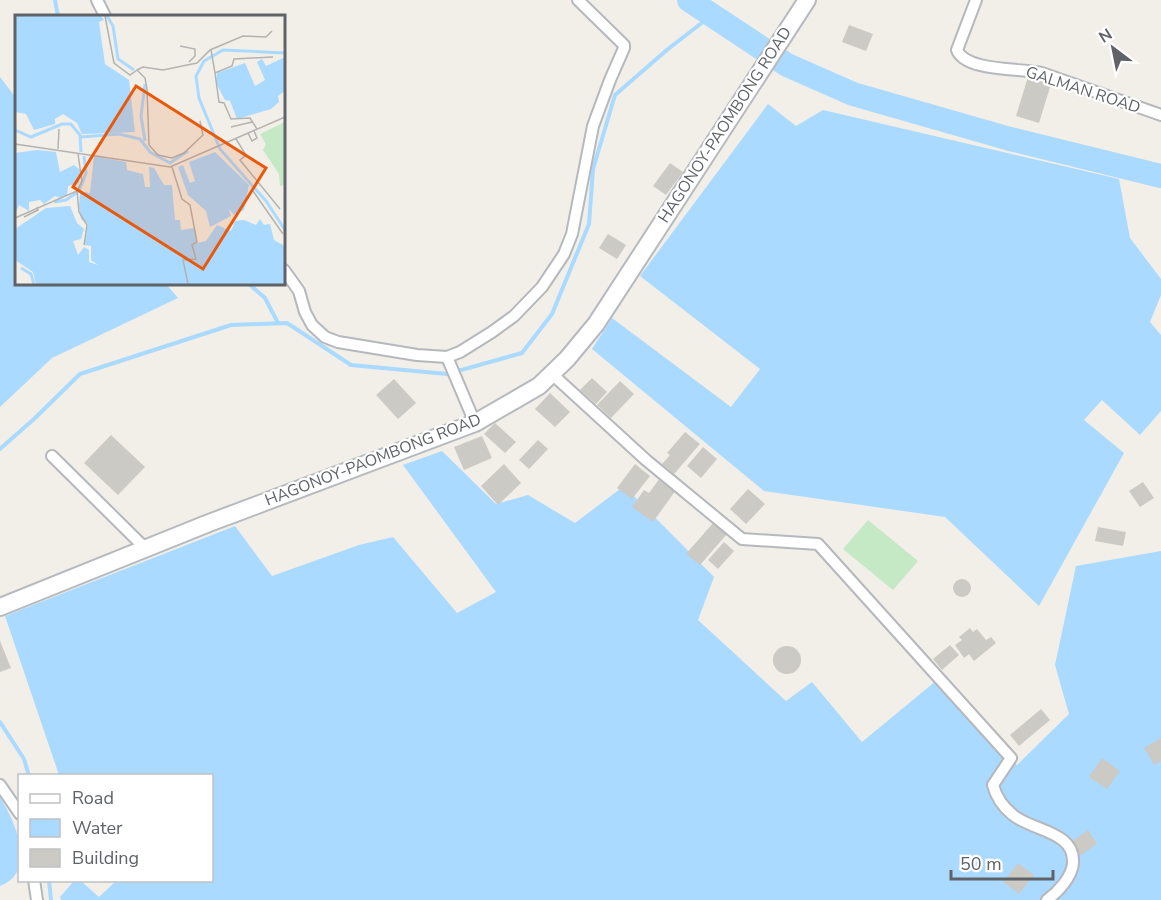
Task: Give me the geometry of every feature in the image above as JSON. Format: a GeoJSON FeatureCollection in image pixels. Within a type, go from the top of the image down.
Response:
{"type":"FeatureCollection","features":[{"type":"Feature","properties":{"kind":"main road","name":"HAGONOY-PAOMBONG ROAD"},"geometry":{"type":"LineString","coordinates":[[0,607],[209,522],[475,423],[539,386],[585,340],[803,6]]}},
{"type":"Feature","properties":{"kind":"street"},"geometry":{"type":"LineString","coordinates":[[97,0],[104,15]]}},
{"type":"Feature","properties":{"kind":"street"},"geometry":{"type":"LineString","coordinates":[[285,272],[298,291],[304,312],[312,326],[325,337],[338,342],[417,355],[447,357],[474,344],[514,316],[542,287],[564,254],[572,234],[593,126],[624,48],[624,45],[578,0]]}},
{"type":"Feature","properties":{"kind":"street","name":"GALMAN ROAD"},"geometry":{"type":"LineString","coordinates":[[976,0],[957,50],[963,58],[991,68],[1030,70],[1042,73],[1161,115]]}},
{"type":"Feature","properties":{"kind":"street"},"geometry":{"type":"LineString","coordinates":[[447,357],[475,423]]}},
{"type":"Feature","properties":{"kind":"street"},"geometry":{"type":"LineString","coordinates":[[552,374],[646,460],[742,539],[818,544],[1011,758],[993,785],[995,794],[1002,804],[1013,816],[1051,832],[1065,842],[1074,854],[1072,871],[1055,894],[1047,900]]}},
{"type":"Feature","properties":{"kind":"street"},"geometry":{"type":"LineString","coordinates":[[52,456],[146,548]]}},
{"type":"Feature","properties":{"kind":"street"},"geometry":{"type":"LineString","coordinates":[[0,785],[18,811]]}},
{"type":"Feature","properties":{"kind":"street"},"geometry":{"type":"LineString","coordinates":[[34,882],[37,900]]}},
{"type":"Feature","properties":{"kind":"green space"},"geometry":{"type":"Polygon","coordinates":[[[868,520],[918,561],[893,590],[843,549],[868,520]]]}},
{"type":"Feature","properties":{"kind":"water"},"geometry":{"type":"Polygon","coordinates":[[[0,77],[15,97],[15,285],[167,285],[178,298],[52,358],[0,407],[0,77]]]}},
{"type":"Feature","properties":{"kind":"water"},"geometry":{"type":"Polygon","coordinates":[[[768,104],[796,126],[823,110],[1119,179],[1130,238],[1161,279],[1161,295],[1150,322],[1161,335],[1161,411],[1140,435],[1102,400],[1084,420],[1124,453],[1039,606],[945,517],[764,491],[592,349],[612,318],[731,407],[760,369],[640,276],[768,104]]]}},
{"type":"Feature","properties":{"kind":"water"},"geometry":{"type":"Polygon","coordinates":[[[442,451],[496,504],[528,495],[575,523],[624,486],[714,577],[698,620],[786,701],[812,682],[862,742],[937,680],[1017,765],[1069,714],[1055,665],[1076,566],[1161,551],[1161,900],[61,900],[60,897],[73,882],[82,882],[99,897],[115,882],[213,882],[213,774],[59,774],[5,616],[235,526],[272,576],[359,545],[393,537],[457,613],[496,592],[403,465],[442,451]]]}},
{"type":"Feature","properties":{"kind":"water"},"geometry":{"type":"Polygon","coordinates":[[[0,797],[17,832],[18,869],[12,879],[0,886],[0,797]]]}},
{"type":"Feature","properties":{"kind":"building"},"geometry":{"type":"Polygon","coordinates":[[[849,25],[873,34],[866,51],[842,42],[849,25]]]}},
{"type":"Feature","properties":{"kind":"building"},"geometry":{"type":"Polygon","coordinates":[[[1028,77],[1051,84],[1039,123],[1016,116],[1028,77]]]}},
{"type":"Feature","properties":{"kind":"building"},"geometry":{"type":"Polygon","coordinates":[[[670,163],[683,172],[666,195],[653,186],[670,163]]]}},
{"type":"Feature","properties":{"kind":"building"},"geometry":{"type":"Polygon","coordinates":[[[608,234],[626,245],[617,259],[599,248],[608,234]]]}},
{"type":"Feature","properties":{"kind":"building"},"geometry":{"type":"Polygon","coordinates":[[[592,378],[607,392],[596,404],[580,390],[592,378]]]}},
{"type":"Feature","properties":{"kind":"building"},"geometry":{"type":"Polygon","coordinates":[[[394,379],[416,403],[398,419],[376,395],[394,379]]]}},
{"type":"Feature","properties":{"kind":"building"},"geometry":{"type":"Polygon","coordinates":[[[620,381],[634,394],[611,418],[597,405],[620,381]]]}},
{"type":"Feature","properties":{"kind":"building"},"geometry":{"type":"Polygon","coordinates":[[[550,393],[570,412],[555,427],[535,409],[550,393]]]}},
{"type":"Feature","properties":{"kind":"building"},"geometry":{"type":"Polygon","coordinates":[[[495,423],[516,442],[505,453],[484,434],[495,423]]]}},
{"type":"Feature","properties":{"kind":"building"},"geometry":{"type":"Polygon","coordinates":[[[685,432],[700,444],[674,474],[662,464],[670,455],[667,453],[685,432]]]}},
{"type":"Feature","properties":{"kind":"building"},"geometry":{"type":"Polygon","coordinates":[[[111,435],[145,467],[118,495],[84,463],[111,435]]]}},
{"type":"Feature","properties":{"kind":"building"},"geometry":{"type":"Polygon","coordinates":[[[482,436],[492,458],[464,470],[454,447],[482,436]]]}},
{"type":"Feature","properties":{"kind":"building"},"geometry":{"type":"Polygon","coordinates":[[[538,440],[548,449],[529,469],[519,460],[538,440]]]}},
{"type":"Feature","properties":{"kind":"building"},"geometry":{"type":"Polygon","coordinates":[[[703,447],[717,459],[701,478],[687,466],[703,447]]]}},
{"type":"Feature","properties":{"kind":"building"},"geometry":{"type":"Polygon","coordinates":[[[504,464],[521,483],[498,505],[481,486],[504,464]]]}},
{"type":"Feature","properties":{"kind":"building"},"geometry":{"type":"Polygon","coordinates":[[[635,464],[650,476],[632,499],[617,488],[635,464]]]}},
{"type":"Feature","properties":{"kind":"building"},"geometry":{"type":"Polygon","coordinates":[[[660,478],[676,490],[653,522],[632,507],[644,490],[649,493],[660,478]]]}},
{"type":"Feature","properties":{"kind":"building"},"geometry":{"type":"Polygon","coordinates":[[[1143,482],[1154,498],[1140,507],[1129,491],[1143,482]]]}},
{"type":"Feature","properties":{"kind":"building"},"geometry":{"type":"Polygon","coordinates":[[[748,489],[765,504],[746,524],[730,509],[748,489]]]}},
{"type":"Feature","properties":{"kind":"building"},"geometry":{"type":"Polygon","coordinates":[[[714,522],[727,534],[700,565],[686,554],[714,522]]]}},
{"type":"Feature","properties":{"kind":"building"},"geometry":{"type":"Polygon","coordinates":[[[1098,527],[1126,532],[1123,546],[1095,541],[1098,527]]]}},
{"type":"Feature","properties":{"kind":"building"},"geometry":{"type":"Polygon","coordinates":[[[724,542],[734,551],[718,569],[708,560],[724,542]]]}},
{"type":"Feature","properties":{"kind":"building"},"geometry":{"type":"Polygon","coordinates":[[[962,579],[968,582],[971,588],[968,594],[962,597],[956,594],[953,588],[956,582],[962,579]]]}},
{"type":"Feature","properties":{"kind":"building"},"geometry":{"type":"Polygon","coordinates":[[[970,628],[973,632],[977,629],[986,640],[991,637],[996,643],[974,661],[969,654],[964,658],[955,645],[962,640],[959,637],[970,628]]]}},
{"type":"Feature","properties":{"kind":"building"},"geometry":{"type":"Polygon","coordinates":[[[0,641],[11,668],[0,672],[0,641]]]}},
{"type":"Feature","properties":{"kind":"building"},"geometry":{"type":"Polygon","coordinates":[[[950,645],[959,655],[942,670],[933,659],[950,645]]]}},
{"type":"Feature","properties":{"kind":"building"},"geometry":{"type":"Polygon","coordinates":[[[787,646],[797,650],[801,660],[797,670],[787,674],[777,670],[773,660],[777,650],[787,646]]]}},
{"type":"Feature","properties":{"kind":"building"},"geometry":{"type":"Polygon","coordinates":[[[1041,709],[1050,720],[1019,746],[1010,735],[1041,709]]]}},
{"type":"Feature","properties":{"kind":"building"},"geometry":{"type":"Polygon","coordinates":[[[1161,738],[1161,761],[1154,765],[1144,748],[1161,738]]]}},
{"type":"Feature","properties":{"kind":"building"},"geometry":{"type":"Polygon","coordinates":[[[1102,758],[1120,771],[1107,789],[1089,777],[1102,758]]]}},
{"type":"Feature","properties":{"kind":"building"},"geometry":{"type":"Polygon","coordinates":[[[1088,830],[1097,844],[1081,855],[1071,842],[1088,830]]]}},
{"type":"Feature","properties":{"kind":"building"},"geometry":{"type":"Polygon","coordinates":[[[1018,863],[1034,875],[1019,894],[1003,882],[1018,863]]]}},
{"type":"Feature","properties":{"kind":"waterway"},"geometry":{"type":"LineString","coordinates":[[55,0],[58,15]]}},
{"type":"Feature","properties":{"kind":"waterway"},"geometry":{"type":"LineString","coordinates":[[689,0],[787,65],[853,94],[1010,139],[1161,176]]}},
{"type":"Feature","properties":{"kind":"waterway"},"geometry":{"type":"LineString","coordinates":[[0,449],[80,374],[231,325],[287,323],[351,365],[447,374],[522,353],[552,314],[589,224],[593,169],[615,95],[712,15]]}},
{"type":"Feature","properties":{"kind":"waterway"},"geometry":{"type":"LineString","coordinates":[[250,285],[265,298],[278,323]]}},
{"type":"Feature","properties":{"kind":"waterway"},"geometry":{"type":"LineString","coordinates":[[0,722],[24,759],[28,774]]}},
{"type":"Feature","properties":{"kind":"waterway"},"geometry":{"type":"LineString","coordinates":[[49,882],[51,900]]}}]}
